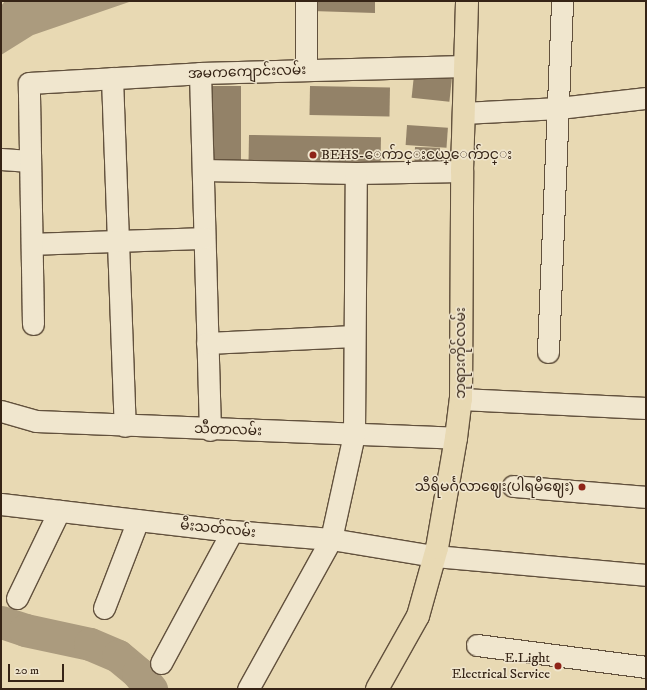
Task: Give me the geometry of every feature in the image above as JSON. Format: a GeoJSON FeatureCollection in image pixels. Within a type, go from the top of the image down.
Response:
{"type":"FeatureCollection","features":[{"type":"Feature","properties":{"kind":"main road","name":"ဘုရားကိုင်လမ်း"},"geometry":{"type":"LineString","coordinates":[[377,689],[418,616],[434,556],[456,438],[461,399],[462,171],[467,1]]}},
{"type":"Feature","properties":{"kind":"street"},"geometry":{"type":"LineString","coordinates":[[306,1],[306,70]]}},
{"type":"Feature","properties":{"kind":"street"},"geometry":{"type":"LineString","coordinates":[[548,352],[559,108],[562,1]]}},
{"type":"Feature","properties":{"kind":"street","name":"အမကကျောင်းလမ်း"},"geometry":{"type":"LineString","coordinates":[[30,161],[29,83],[200,73],[465,66]]}},
{"type":"Feature","properties":{"kind":"street"},"geometry":{"type":"LineString","coordinates":[[200,73],[210,430]]}},
{"type":"Feature","properties":{"kind":"street"},"geometry":{"type":"LineString","coordinates":[[112,78],[125,426]]}},
{"type":"Feature","properties":{"kind":"street"},"geometry":{"type":"LineString","coordinates":[[463,113],[559,108],[646,98]]}},
{"type":"Feature","properties":{"kind":"street"},"geometry":{"type":"LineString","coordinates":[[1,159],[30,161],[33,324]]}},
{"type":"Feature","properties":{"kind":"street"},"geometry":{"type":"LineString","coordinates":[[203,170],[356,173],[462,171]]}},
{"type":"Feature","properties":{"kind":"street"},"geometry":{"type":"LineString","coordinates":[[248,689],[331,539],[354,434],[356,173]]}},
{"type":"Feature","properties":{"kind":"street"},"geometry":{"type":"LineString","coordinates":[[32,244],[204,238]]}},
{"type":"Feature","properties":{"kind":"street"},"geometry":{"type":"LineString","coordinates":[[207,343],[354,336]]}},
{"type":"Feature","properties":{"kind":"street"},"geometry":{"type":"LineString","coordinates":[[461,399],[646,408]]}},
{"type":"Feature","properties":{"kind":"street","name":"သီတာလမ်း"},"geometry":{"type":"LineString","coordinates":[[1,411],[36,421],[210,430],[456,438]]}},
{"type":"Feature","properties":{"kind":"street"},"geometry":{"type":"LineString","coordinates":[[513,486],[646,497]]}},
{"type":"Feature","properties":{"kind":"street","name":"မီးသတ်လမ်း"},"geometry":{"type":"LineString","coordinates":[[1,504],[232,531],[331,539],[434,556],[646,575]]}},
{"type":"Feature","properties":{"kind":"street"},"geometry":{"type":"LineString","coordinates":[[17,598],[59,511]]}},
{"type":"Feature","properties":{"kind":"street"},"geometry":{"type":"LineString","coordinates":[[104,608],[138,520]]}},
{"type":"Feature","properties":{"kind":"street"},"geometry":{"type":"LineString","coordinates":[[161,663],[232,531]]}},
{"type":"Feature","properties":{"kind":"street"},"geometry":{"type":"LineString","coordinates":[[477,645],[646,667]]}},
{"type":"Feature","properties":{"kind":"shaded area"},"geometry":{"type":"Polygon","coordinates":[[[5,1],[132,1],[33,35],[1,55],[1,6],[5,1]]]}},
{"type":"Feature","properties":{"kind":"building"},"geometry":{"type":"Polygon","coordinates":[[[313,1],[375,1],[375,13],[312,11],[313,1]]]}},
{"type":"Feature","properties":{"kind":"building"},"geometry":{"type":"Polygon","coordinates":[[[414,75],[452,79],[449,102],[412,98],[414,75]]]}},
{"type":"Feature","properties":{"kind":"building"},"geometry":{"type":"Polygon","coordinates":[[[211,86],[241,86],[241,162],[211,162],[211,86]]]}},
{"type":"Feature","properties":{"kind":"building"},"geometry":{"type":"Polygon","coordinates":[[[310,86],[390,87],[389,116],[309,115],[310,86]]]}},
{"type":"Feature","properties":{"kind":"building"},"geometry":{"type":"Polygon","coordinates":[[[407,125],[448,128],[447,148],[406,145],[407,125]]]}},
{"type":"Feature","properties":{"kind":"building"},"geometry":{"type":"Polygon","coordinates":[[[249,135],[381,137],[380,167],[248,165],[249,135]]]}},
{"type":"Feature","properties":{"kind":"building"},"geometry":{"type":"Polygon","coordinates":[[[415,147],[440,148],[439,163],[414,162],[415,147]]]}},
{"type":"Feature","properties":{"kind":"waterway"},"geometry":{"type":"LineString","coordinates":[[1,622],[25,630],[90,644],[118,656],[138,673],[151,689]]}},
{"type":"Feature","properties":{"kind":"place","name":"BEHS-ေက်ာင္းငယ္ေက်ာင္း"},"geometry":{"type":"Point","coordinates":[313,155]}},
{"type":"Feature","properties":{"kind":"place","name":"သီရိမင်္ဂလာဈေး(ပါရမီဈေး)"},"geometry":{"type":"Point","coordinates":[582,487]}},
{"type":"Feature","properties":{"kind":"place","name":"E.Light Electrical Service"},"geometry":{"type":"Point","coordinates":[558,666]}}]}
